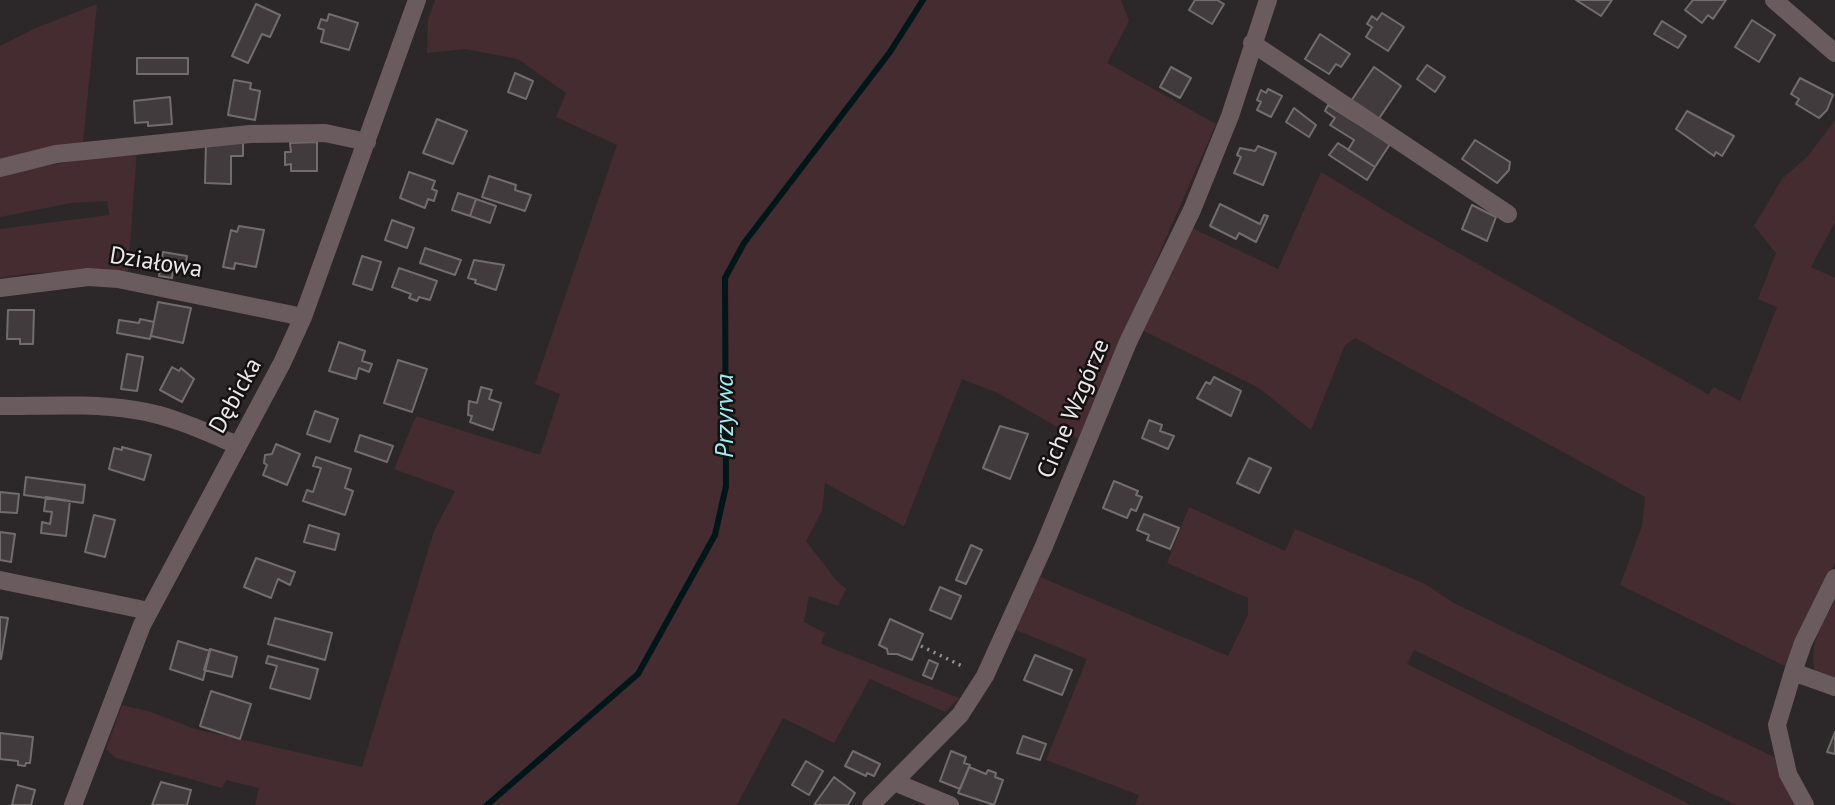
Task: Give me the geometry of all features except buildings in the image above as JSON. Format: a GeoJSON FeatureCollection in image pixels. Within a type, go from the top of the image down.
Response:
{"type":"FeatureCollection","features":[{"type":"Feature","properties":{"kind":"street","name":"Dębicka"},"geometry":{"type":"LineString","coordinates":[[73,805],[149,611],[303,317],[417,0]]}},
{"type":"Feature","properties":{"kind":"street","name":"Ciche Wzgórze"},"geometry":{"type":"LineString","coordinates":[[871,805],[960,715],[985,676],[1045,546],[1128,342],[1192,210],[1230,117],[1268,0]]}},
{"type":"Feature","properties":{"kind":"street"},"geometry":{"type":"LineString","coordinates":[[1774,0],[1835,52]]}},
{"type":"Feature","properties":{"kind":"street"},"geometry":{"type":"LineString","coordinates":[[1252,43],[1508,214]]}},
{"type":"Feature","properties":{"kind":"street"},"geometry":{"type":"LineString","coordinates":[[0,168],[56,154],[250,134],[325,133],[366,142]]}},
{"type":"Feature","properties":{"kind":"street","name":"Działowa"},"geometry":{"type":"LineString","coordinates":[[0,288],[88,277],[118,279],[303,317]]}},
{"type":"Feature","properties":{"kind":"street"},"geometry":{"type":"LineString","coordinates":[[0,406],[88,405],[138,410],[191,426],[237,445]]}},
{"type":"Feature","properties":{"kind":"street"},"geometry":{"type":"LineString","coordinates":[[1805,805],[1788,774],[1777,725],[1803,643],[1835,578]]}},
{"type":"Feature","properties":{"kind":"street"},"geometry":{"type":"LineString","coordinates":[[0,580],[149,611]]}},
{"type":"Feature","properties":{"kind":"street"},"geometry":{"type":"LineString","coordinates":[[1793,672],[1835,687]]}},
{"type":"Feature","properties":{"kind":"street"},"geometry":{"type":"LineString","coordinates":[[894,782],[950,805]]}},
{"type":"Feature","properties":{"kind":"path"},"geometry":{"type":"LineString","coordinates":[[921,646],[964,667]]}},
{"type":"Feature","properties":{"kind":"shaded area"},"geometry":{"type":"Polygon","coordinates":[[[435,0],[1121,0],[1129,21],[1107,63],[1216,124],[1078,439],[998,393],[962,379],[904,526],[825,483],[822,511],[806,541],[846,589],[838,606],[809,596],[804,622],[825,633],[821,644],[959,698],[945,712],[870,679],[834,743],[783,718],[737,805],[255,805],[259,788],[226,780],[222,788],[116,758],[106,749],[122,705],[151,712],[195,729],[362,767],[434,531],[455,491],[394,469],[416,416],[540,455],[560,394],[535,384],[617,145],[556,117],[566,93],[518,59],[465,49],[427,53],[428,20],[435,0]]]}},
{"type":"Feature","properties":{"kind":"shaded area"},"geometry":{"type":"Polygon","coordinates":[[[97,4],[83,142],[0,162],[0,46],[36,28],[97,4]]]}},
{"type":"Feature","properties":{"kind":"shaded area"},"geometry":{"type":"Polygon","coordinates":[[[1835,120],[1835,222],[1811,267],[1835,278],[1835,562],[1787,667],[1620,585],[1642,526],[1645,497],[1355,338],[1345,345],[1311,430],[1259,388],[1142,330],[1192,228],[1278,269],[1321,172],[1407,224],[1708,394],[1714,387],[1740,401],[1777,307],[1758,299],[1776,253],[1754,226],[1782,179],[1808,156],[1835,120]]]}},
{"type":"Feature","properties":{"kind":"shaded area"},"geometry":{"type":"Polygon","coordinates":[[[137,150],[128,271],[29,273],[0,278],[0,229],[109,215],[107,201],[71,203],[0,217],[0,174],[137,150]]]}},
{"type":"Feature","properties":{"kind":"shaded area"},"geometry":{"type":"Polygon","coordinates":[[[1189,507],[1285,551],[1295,529],[1425,584],[1454,603],[1774,757],[1796,805],[1736,805],[1414,650],[1407,664],[1691,805],[1135,805],[1139,795],[1046,760],[1087,659],[1016,630],[1040,577],[1228,656],[1248,615],[1248,598],[1167,563],[1189,507]]]}},
{"type":"Feature","properties":{"kind":"shaded area"},"geometry":{"type":"Polygon","coordinates":[[[1835,601],[1835,678],[1815,671],[1813,652],[1818,635],[1835,601]]]}},
{"type":"Feature","properties":{"kind":"waterway","name":"Przyrwa"},"geometry":{"type":"LineString","coordinates":[[487,805],[638,674],[715,535],[726,486],[725,278],[744,243],[890,52],[923,0]]}}]}
